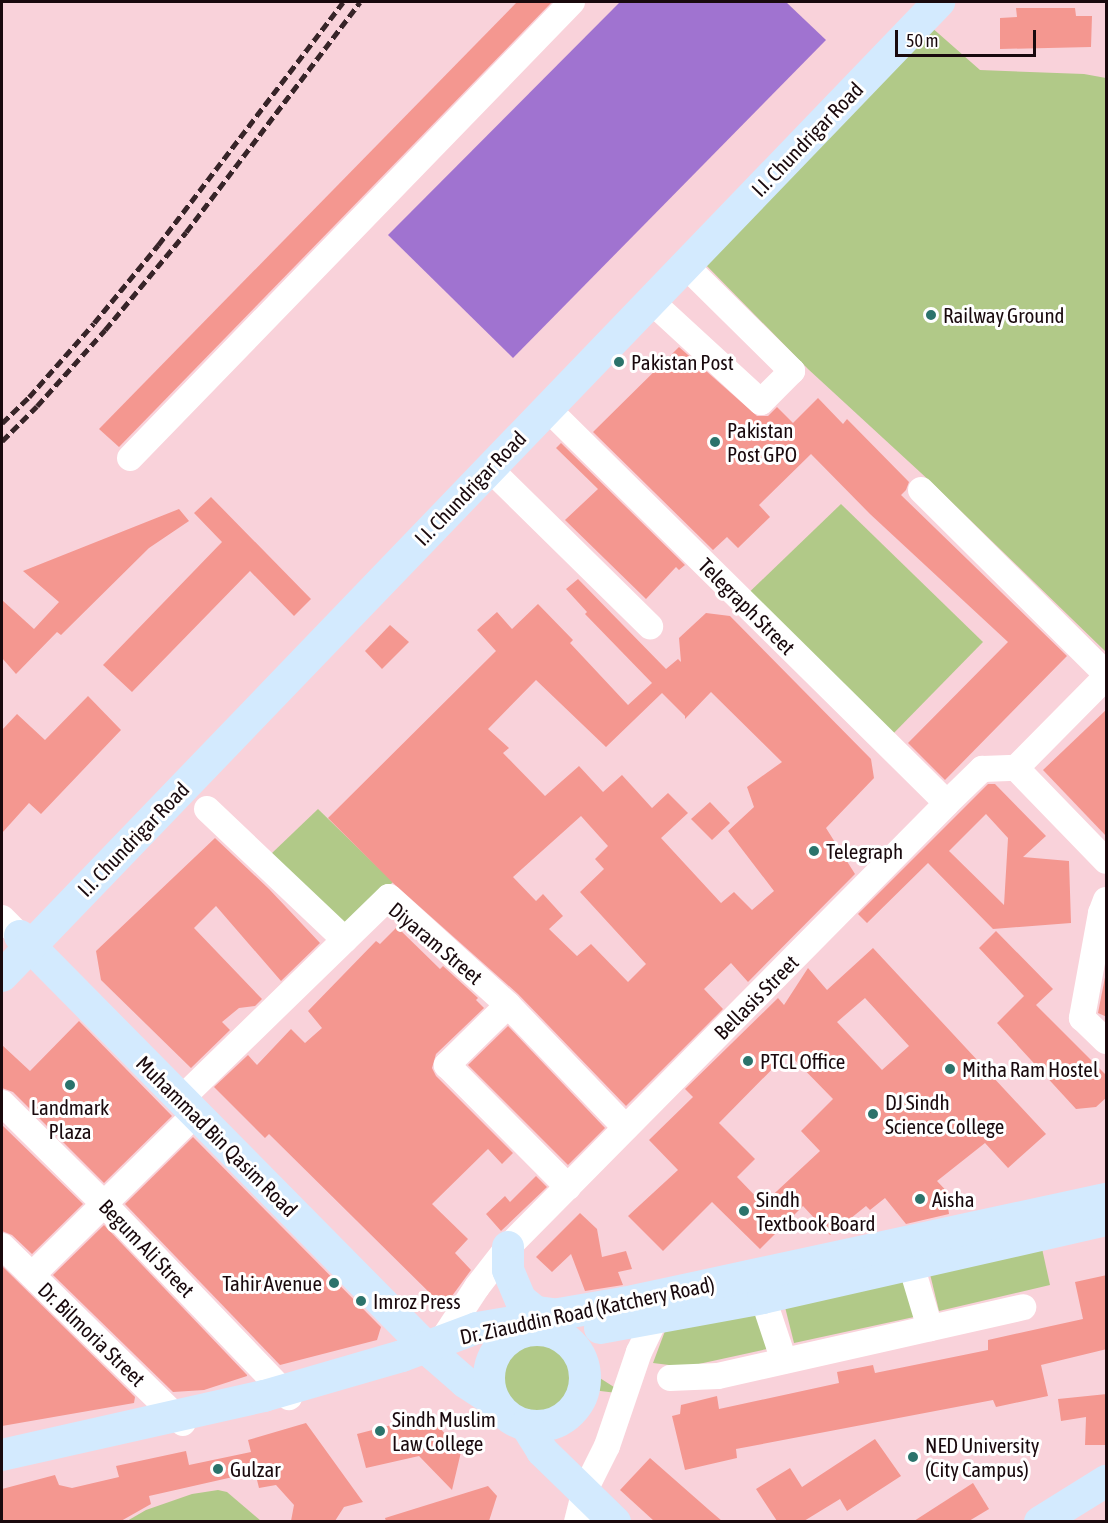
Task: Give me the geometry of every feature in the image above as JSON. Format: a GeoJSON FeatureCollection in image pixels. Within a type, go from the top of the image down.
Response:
{"type":"FeatureCollection","features":[{"type":"Feature","properties":{"kind":"main road","name":"I.I. Chundrigar Road"},"geometry":{"type":"LineString","coordinates":[[2,976],[14,939],[917,2]]}},
{"type":"Feature","properties":{"kind":"main road","name":"I.I. Chundrigar Road"},"geometry":{"type":"LineString","coordinates":[[14,939],[489,468],[939,2]]}},
{"type":"Feature","properties":{"kind":"main road","name":"Muhammad Bin Qasim Road"},"geometry":{"type":"LineString","coordinates":[[14,939],[433,1347],[465,1382],[493,1400]]}},
{"type":"Feature","properties":{"kind":"main road","name":"Dr. Ziauddin Road (Katchery Road)"},"geometry":{"type":"LineString","coordinates":[[2,1467],[179,1419],[286,1393],[433,1347],[540,1325],[624,1303],[1107,1199]]}},
{"type":"Feature","properties":{"kind":"main road","name":"Dr. Ziauddin Road (Katchery Road)"},"geometry":{"type":"LineString","coordinates":[[540,1325],[570,1331],[655,1319],[763,1298],[1107,1220]]}},
{"type":"Feature","properties":{"kind":"main road"},"geometry":{"type":"LineString","coordinates":[[508,1247],[508,1270],[521,1300],[536,1312],[540,1325],[570,1344],[580,1357],[584,1368],[581,1397],[566,1416],[551,1423],[526,1425],[510,1418],[493,1400],[488,1376],[491,1360],[500,1346],[540,1325]]}},
{"type":"Feature","properties":{"kind":"main road","name":"Dr. Ziauddin Road (Katchery Road)"},"geometry":{"type":"LineString","coordinates":[[2,1455],[179,1419]]}},
{"type":"Feature","properties":{"kind":"main road"},"geometry":{"type":"LineString","coordinates":[[526,1425],[542,1451],[615,1521]]}},
{"type":"Feature","properties":{"kind":"main road"},"geometry":{"type":"LineString","coordinates":[[1040,1521],[1107,1481]]}},
{"type":"Feature","properties":{"kind":"street"},"geometry":{"type":"LineString","coordinates":[[130,458],[572,2]]}},
{"type":"Feature","properties":{"kind":"street"},"geometry":{"type":"LineString","coordinates":[[651,301],[761,402],[792,371],[686,266]]}},
{"type":"Feature","properties":{"kind":"street","name":"Telegraph Street"},"geometry":{"type":"LineString","coordinates":[[547,408],[947,803]]}},
{"type":"Feature","properties":{"kind":"street"},"geometry":{"type":"LineString","coordinates":[[489,468],[650,626]]}},
{"type":"Feature","properties":{"kind":"street"},"geometry":{"type":"LineString","coordinates":[[921,490],[1107,676],[1016,768],[1107,861]]}},
{"type":"Feature","properties":{"kind":"street","name":"Bellasis Street"},"geometry":{"type":"LineString","coordinates":[[433,1347],[508,1247],[947,803],[982,769],[1016,768]]}},
{"type":"Feature","properties":{"kind":"street"},"geometry":{"type":"LineString","coordinates":[[207,808],[345,940]]}},
{"type":"Feature","properties":{"kind":"street","name":"Diyaram Street"},"geometry":{"type":"LineString","coordinates":[[32,1275],[103,1203],[188,1107],[345,940],[389,897],[508,1005]]}},
{"type":"Feature","properties":{"kind":"street"},"geometry":{"type":"LineString","coordinates":[[1107,900],[1101,913],[1103,934],[1082,1018],[1107,1041]]}},
{"type":"Feature","properties":{"kind":"street"},"geometry":{"type":"LineString","coordinates":[[568,1187],[447,1065],[508,1005],[626,1128]]}},
{"type":"Feature","properties":{"kind":"street","name":"Begum Ali Street"},"geometry":{"type":"LineString","coordinates":[[2,1102],[286,1393]]}},
{"type":"Feature","properties":{"kind":"street","name":"Dr. Bilmoria Street"},"geometry":{"type":"LineString","coordinates":[[2,1246],[179,1419]]}},
{"type":"Feature","properties":{"kind":"street"},"geometry":{"type":"LineString","coordinates":[[910,1265],[930,1328]]}},
{"type":"Feature","properties":{"kind":"street"},"geometry":{"type":"LineString","coordinates":[[763,1298],[784,1361]]}},
{"type":"Feature","properties":{"kind":"street"},"geometry":{"type":"LineString","coordinates":[[670,1378],[718,1376],[1023,1307]]}},
{"type":"Feature","properties":{"kind":"street"},"geometry":{"type":"LineString","coordinates":[[577,1521],[585,1490],[607,1446],[639,1352],[655,1319]]}},
{"type":"Feature","properties":{"kind":"green space","name":"Railway Ground"},"geometry":{"type":"Polygon","coordinates":[[[922,19],[980,70],[1084,74],[1106,78],[1106,652],[933,484],[808,369],[703,262],[922,19]]]}},
{"type":"Feature","properties":{"kind":"green space"},"geometry":{"type":"Polygon","coordinates":[[[841,504],[983,642],[888,739],[739,602],[841,504]]]}},
{"type":"Feature","properties":{"kind":"green space"},"geometry":{"type":"Polygon","coordinates":[[[318,809],[393,882],[346,929],[271,854],[318,809]]]}},
{"type":"Feature","properties":{"kind":"green space"},"geometry":{"type":"Polygon","coordinates":[[[1041,1244],[1050,1285],[939,1311],[929,1270],[1041,1244]]]}},
{"type":"Feature","properties":{"kind":"green space"},"geometry":{"type":"Polygon","coordinates":[[[904,1276],[914,1317],[794,1343],[784,1303],[904,1276]]]}},
{"type":"Feature","properties":{"kind":"green space"},"geometry":{"type":"Polygon","coordinates":[[[757,1310],[767,1349],[685,1367],[653,1363],[665,1331],[757,1310]]]}},
{"type":"Feature","properties":{"kind":"green space"},"geometry":{"type":"Polygon","coordinates":[[[543,1330],[558,1335],[570,1344],[584,1368],[625,1394],[584,1389],[575,1407],[554,1423],[526,1425],[511,1419],[499,1408],[489,1388],[492,1360],[500,1346],[513,1336],[543,1330]]]}},
{"type":"Feature","properties":{"kind":"green space"},"geometry":{"type":"Polygon","coordinates":[[[218,1490],[227,1492],[261,1521],[127,1521],[146,1510],[192,1494],[218,1490]]]}},
{"type":"Feature","properties":{"kind":"shaded area"},"geometry":{"type":"Polygon","coordinates":[[[620,2],[786,2],[826,40],[513,358],[388,235],[620,2]]]}},
{"type":"Feature","properties":{"kind":"building"},"geometry":{"type":"Polygon","coordinates":[[[517,2],[552,2],[119,447],[99,429],[517,2]]]}},
{"type":"Feature","properties":{"kind":"building"},"geometry":{"type":"Polygon","coordinates":[[[1016,8],[1075,8],[1076,16],[1092,16],[1091,47],[1000,49],[1000,18],[1017,17],[1016,8]]]}},
{"type":"Feature","properties":{"kind":"building"},"geometry":{"type":"Polygon","coordinates":[[[679,347],[757,416],[768,416],[777,407],[793,423],[818,398],[843,424],[847,419],[909,482],[901,495],[1067,656],[945,780],[908,743],[1008,642],[870,514],[811,454],[759,505],[770,517],[738,548],[727,537],[713,550],[593,432],[679,347]]]}},
{"type":"Feature","properties":{"kind":"building"},"geometry":{"type":"Polygon","coordinates":[[[561,443],[685,565],[679,570],[676,567],[646,599],[565,520],[598,489],[556,448],[561,443]]]}},
{"type":"Feature","properties":{"kind":"building"},"geometry":{"type":"Polygon","coordinates":[[[211,497],[311,599],[294,616],[250,571],[132,692],[103,665],[222,542],[194,513],[211,497]]]}},
{"type":"Feature","properties":{"kind":"building"},"geometry":{"type":"Polygon","coordinates":[[[179,509],[189,521],[149,548],[61,635],[57,632],[16,674],[2,658],[2,600],[34,629],[59,602],[23,571],[179,509]]]}},
{"type":"Feature","properties":{"kind":"building"},"geometry":{"type":"Polygon","coordinates":[[[578,579],[666,669],[678,659],[681,662],[679,638],[706,613],[730,616],[871,759],[874,778],[826,828],[855,874],[748,982],[731,963],[704,989],[723,1009],[626,1106],[518,994],[393,883],[328,818],[496,651],[477,630],[497,612],[512,629],[538,604],[573,640],[570,643],[628,705],[652,683],[585,614],[587,612],[566,589],[578,579]],[[536,680],[488,729],[509,748],[503,753],[545,796],[579,766],[603,792],[622,775],[652,808],[668,793],[688,813],[661,838],[721,903],[734,892],[752,910],[774,891],[728,831],[754,807],[747,787],[782,762],[711,692],[685,719],[685,716],[662,693],[606,747],[536,680]],[[581,816],[513,877],[536,901],[543,894],[563,916],[549,929],[577,956],[591,944],[628,982],[646,964],[580,892],[604,869],[595,859],[608,846],[581,816]]]}},
{"type":"Feature","properties":{"kind":"building"},"geometry":{"type":"Polygon","coordinates":[[[390,625],[409,642],[382,669],[365,651],[390,625]]]}},
{"type":"Feature","properties":{"kind":"building"},"geometry":{"type":"Polygon","coordinates":[[[88,696],[121,730],[41,814],[29,803],[2,833],[2,730],[17,714],[45,740],[88,696]]]}},
{"type":"Feature","properties":{"kind":"building"},"geometry":{"type":"Polygon","coordinates":[[[1107,709],[1107,837],[1043,770],[1107,709]]]}},
{"type":"Feature","properties":{"kind":"building"},"geometry":{"type":"Polygon","coordinates":[[[988,784],[995,784],[1046,836],[1023,857],[1069,861],[1071,923],[993,929],[928,863],[867,923],[858,914],[988,784]],[[986,814],[949,851],[1004,905],[1008,838],[986,814]]]}},
{"type":"Feature","properties":{"kind":"building"},"geometry":{"type":"Polygon","coordinates":[[[710,802],[730,823],[712,840],[691,819],[710,802]]]}},
{"type":"Feature","properties":{"kind":"building"},"geometry":{"type":"Polygon","coordinates":[[[215,838],[269,889],[320,943],[281,981],[216,906],[194,928],[262,999],[255,1006],[239,1008],[222,1022],[230,1030],[191,1068],[101,980],[96,951],[215,838]]]}},
{"type":"Feature","properties":{"kind":"building"},"geometry":{"type":"Polygon","coordinates":[[[397,927],[440,969],[443,966],[478,998],[476,1000],[484,1008],[436,1054],[432,1068],[436,1076],[513,1153],[502,1164],[488,1149],[432,1204],[468,1239],[455,1253],[471,1270],[444,1307],[269,1134],[265,1138],[214,1087],[248,1055],[257,1065],[291,1029],[305,1043],[322,1028],[308,1011],[376,941],[380,944],[397,927]]]}},
{"type":"Feature","properties":{"kind":"building"},"geometry":{"type":"Polygon","coordinates":[[[996,931],[1053,989],[1036,1005],[1107,1076],[1107,1097],[1096,1107],[1076,1109],[997,1023],[1024,996],[979,948],[996,931]]]}},
{"type":"Feature","properties":{"kind":"building"},"geometry":{"type":"Polygon","coordinates":[[[873,948],[1046,1134],[1008,1168],[985,1143],[937,1181],[955,1200],[948,1207],[949,1214],[906,1224],[885,1198],[870,1210],[866,1206],[830,1235],[803,1206],[760,1249],[712,1202],[663,1251],[628,1216],[678,1170],[649,1140],[693,1097],[685,1089],[778,998],[784,1005],[808,968],[827,990],[873,948]],[[865,998],[837,1022],[882,1070],[909,1046],[865,998]],[[788,1053],[719,1123],[755,1159],[737,1177],[763,1204],[820,1151],[801,1131],[833,1099],[788,1053]]]}},
{"type":"Feature","properties":{"kind":"building"},"geometry":{"type":"Polygon","coordinates":[[[1107,967],[1107,1017],[1098,1013],[1107,967]]]}},
{"type":"Feature","properties":{"kind":"building"},"geometry":{"type":"Polygon","coordinates":[[[79,1021],[172,1116],[104,1183],[13,1092],[2,1088],[2,1045],[30,1071],[79,1021]]]}},
{"type":"Feature","properties":{"kind":"building"},"geometry":{"type":"Polygon","coordinates":[[[508,1026],[605,1128],[568,1165],[468,1065],[508,1026]]]}},
{"type":"Feature","properties":{"kind":"building"},"geometry":{"type":"Polygon","coordinates":[[[2,1125],[83,1204],[32,1254],[12,1235],[2,1231],[2,1125]]]}},
{"type":"Feature","properties":{"kind":"building"},"geometry":{"type":"Polygon","coordinates":[[[193,1137],[381,1327],[377,1340],[280,1365],[125,1204],[193,1137]]]}},
{"type":"Feature","properties":{"kind":"building"},"geometry":{"type":"Polygon","coordinates":[[[536,1176],[547,1187],[501,1231],[486,1214],[505,1196],[510,1202],[536,1176]]]}},
{"type":"Feature","properties":{"kind":"building"},"geometry":{"type":"Polygon","coordinates":[[[580,1213],[597,1229],[602,1257],[626,1251],[632,1269],[618,1272],[623,1285],[585,1291],[571,1254],[552,1272],[536,1257],[580,1213]]]}},
{"type":"Feature","properties":{"kind":"building"},"geometry":{"type":"Polygon","coordinates":[[[104,1225],[247,1376],[204,1390],[173,1392],[53,1275],[104,1225]]]}},
{"type":"Feature","properties":{"kind":"building"},"geometry":{"type":"Polygon","coordinates":[[[2,1266],[135,1397],[134,1403],[2,1426],[2,1266]]]}},
{"type":"Feature","properties":{"kind":"building"},"geometry":{"type":"Polygon","coordinates":[[[1107,1275],[1107,1349],[1041,1365],[1048,1396],[996,1407],[993,1400],[736,1449],[737,1458],[685,1470],[672,1416],[680,1414],[681,1405],[717,1396],[719,1409],[839,1383],[837,1372],[873,1365],[875,1373],[988,1350],[988,1340],[1083,1319],[1075,1282],[1107,1275]]]}},
{"type":"Feature","properties":{"kind":"building"},"geometry":{"type":"Polygon","coordinates":[[[1107,1394],[1107,1445],[1085,1445],[1086,1417],[1061,1421],[1058,1399],[1107,1394]]]}},
{"type":"Feature","properties":{"kind":"building"},"geometry":{"type":"Polygon","coordinates":[[[407,1421],[439,1427],[461,1452],[452,1490],[419,1456],[366,1468],[357,1434],[407,1421]]]}},
{"type":"Feature","properties":{"kind":"building"},"geometry":{"type":"Polygon","coordinates":[[[306,1423],[363,1502],[344,1507],[335,1521],[291,1521],[294,1505],[276,1485],[259,1488],[255,1472],[149,1496],[151,1504],[121,1521],[2,1521],[2,1489],[55,1475],[59,1485],[72,1488],[119,1477],[116,1466],[186,1451],[189,1465],[251,1452],[248,1440],[306,1423]]]}},
{"type":"Feature","properties":{"kind":"building"},"geometry":{"type":"Polygon","coordinates":[[[875,1439],[901,1476],[847,1511],[840,1499],[804,1521],[777,1521],[756,1489],[790,1468],[802,1487],[875,1439]]]}},
{"type":"Feature","properties":{"kind":"building"},"geometry":{"type":"Polygon","coordinates":[[[650,1458],[722,1521],[654,1521],[620,1490],[650,1458]]]}},
{"type":"Feature","properties":{"kind":"building"},"geometry":{"type":"Polygon","coordinates":[[[973,1483],[989,1509],[969,1521],[914,1521],[973,1483]]]}},
{"type":"Feature","properties":{"kind":"building"},"geometry":{"type":"Polygon","coordinates":[[[488,1486],[497,1496],[489,1521],[386,1521],[385,1518],[488,1486]]]}},
{"type":"Feature","properties":{"kind":"railway"},"geometry":{"type":"LineString","coordinates":[[2,423],[29,397],[94,323],[158,245],[343,2]]}},
{"type":"Feature","properties":{"kind":"railway"},"geometry":{"type":"LineString","coordinates":[[2,441],[37,406],[105,330],[186,232],[360,2]]}},
{"type":"Feature","properties":{"kind":"place","name":"Railway Ground"},"geometry":{"type":"Point","coordinates":[931,315]}},
{"type":"Feature","properties":{"kind":"place","name":"Pakistan Post"},"geometry":{"type":"Point","coordinates":[619,362]}},
{"type":"Feature","properties":{"kind":"place","name":"Pakistan Post GPO"},"geometry":{"type":"Point","coordinates":[715,442]}},
{"type":"Feature","properties":{"kind":"place","name":"Telegraph"},"geometry":{"type":"Point","coordinates":[814,851]}},
{"type":"Feature","properties":{"kind":"place","name":"PTCL Office"},"geometry":{"type":"Point","coordinates":[748,1061]}},
{"type":"Feature","properties":{"kind":"place","name":"Mitha Ram Hostel"},"geometry":{"type":"Point","coordinates":[950,1069]}},
{"type":"Feature","properties":{"kind":"place","name":"Landmark Plaza"},"geometry":{"type":"Point","coordinates":[70,1085]}},
{"type":"Feature","properties":{"kind":"place","name":"DJ Sindh Science College"},"geometry":{"type":"Point","coordinates":[873,1114]}},
{"type":"Feature","properties":{"kind":"place","name":"Aisha"},"geometry":{"type":"Point","coordinates":[920,1199]}},
{"type":"Feature","properties":{"kind":"place","name":"Sindh Textbook Board"},"geometry":{"type":"Point","coordinates":[744,1211]}},
{"type":"Feature","properties":{"kind":"place","name":"Tahir Avenue"},"geometry":{"type":"Point","coordinates":[334,1283]}},
{"type":"Feature","properties":{"kind":"place","name":"Imroz Press"},"geometry":{"type":"Point","coordinates":[361,1301]}},
{"type":"Feature","properties":{"kind":"place","name":"Sindh Muslim Law College"},"geometry":{"type":"Point","coordinates":[380,1431]}},
{"type":"Feature","properties":{"kind":"place","name":"NED University (City Campus)"},"geometry":{"type":"Point","coordinates":[913,1457]}},
{"type":"Feature","properties":{"kind":"place","name":"Gulzar"},"geometry":{"type":"Point","coordinates":[218,1469]}}]}
